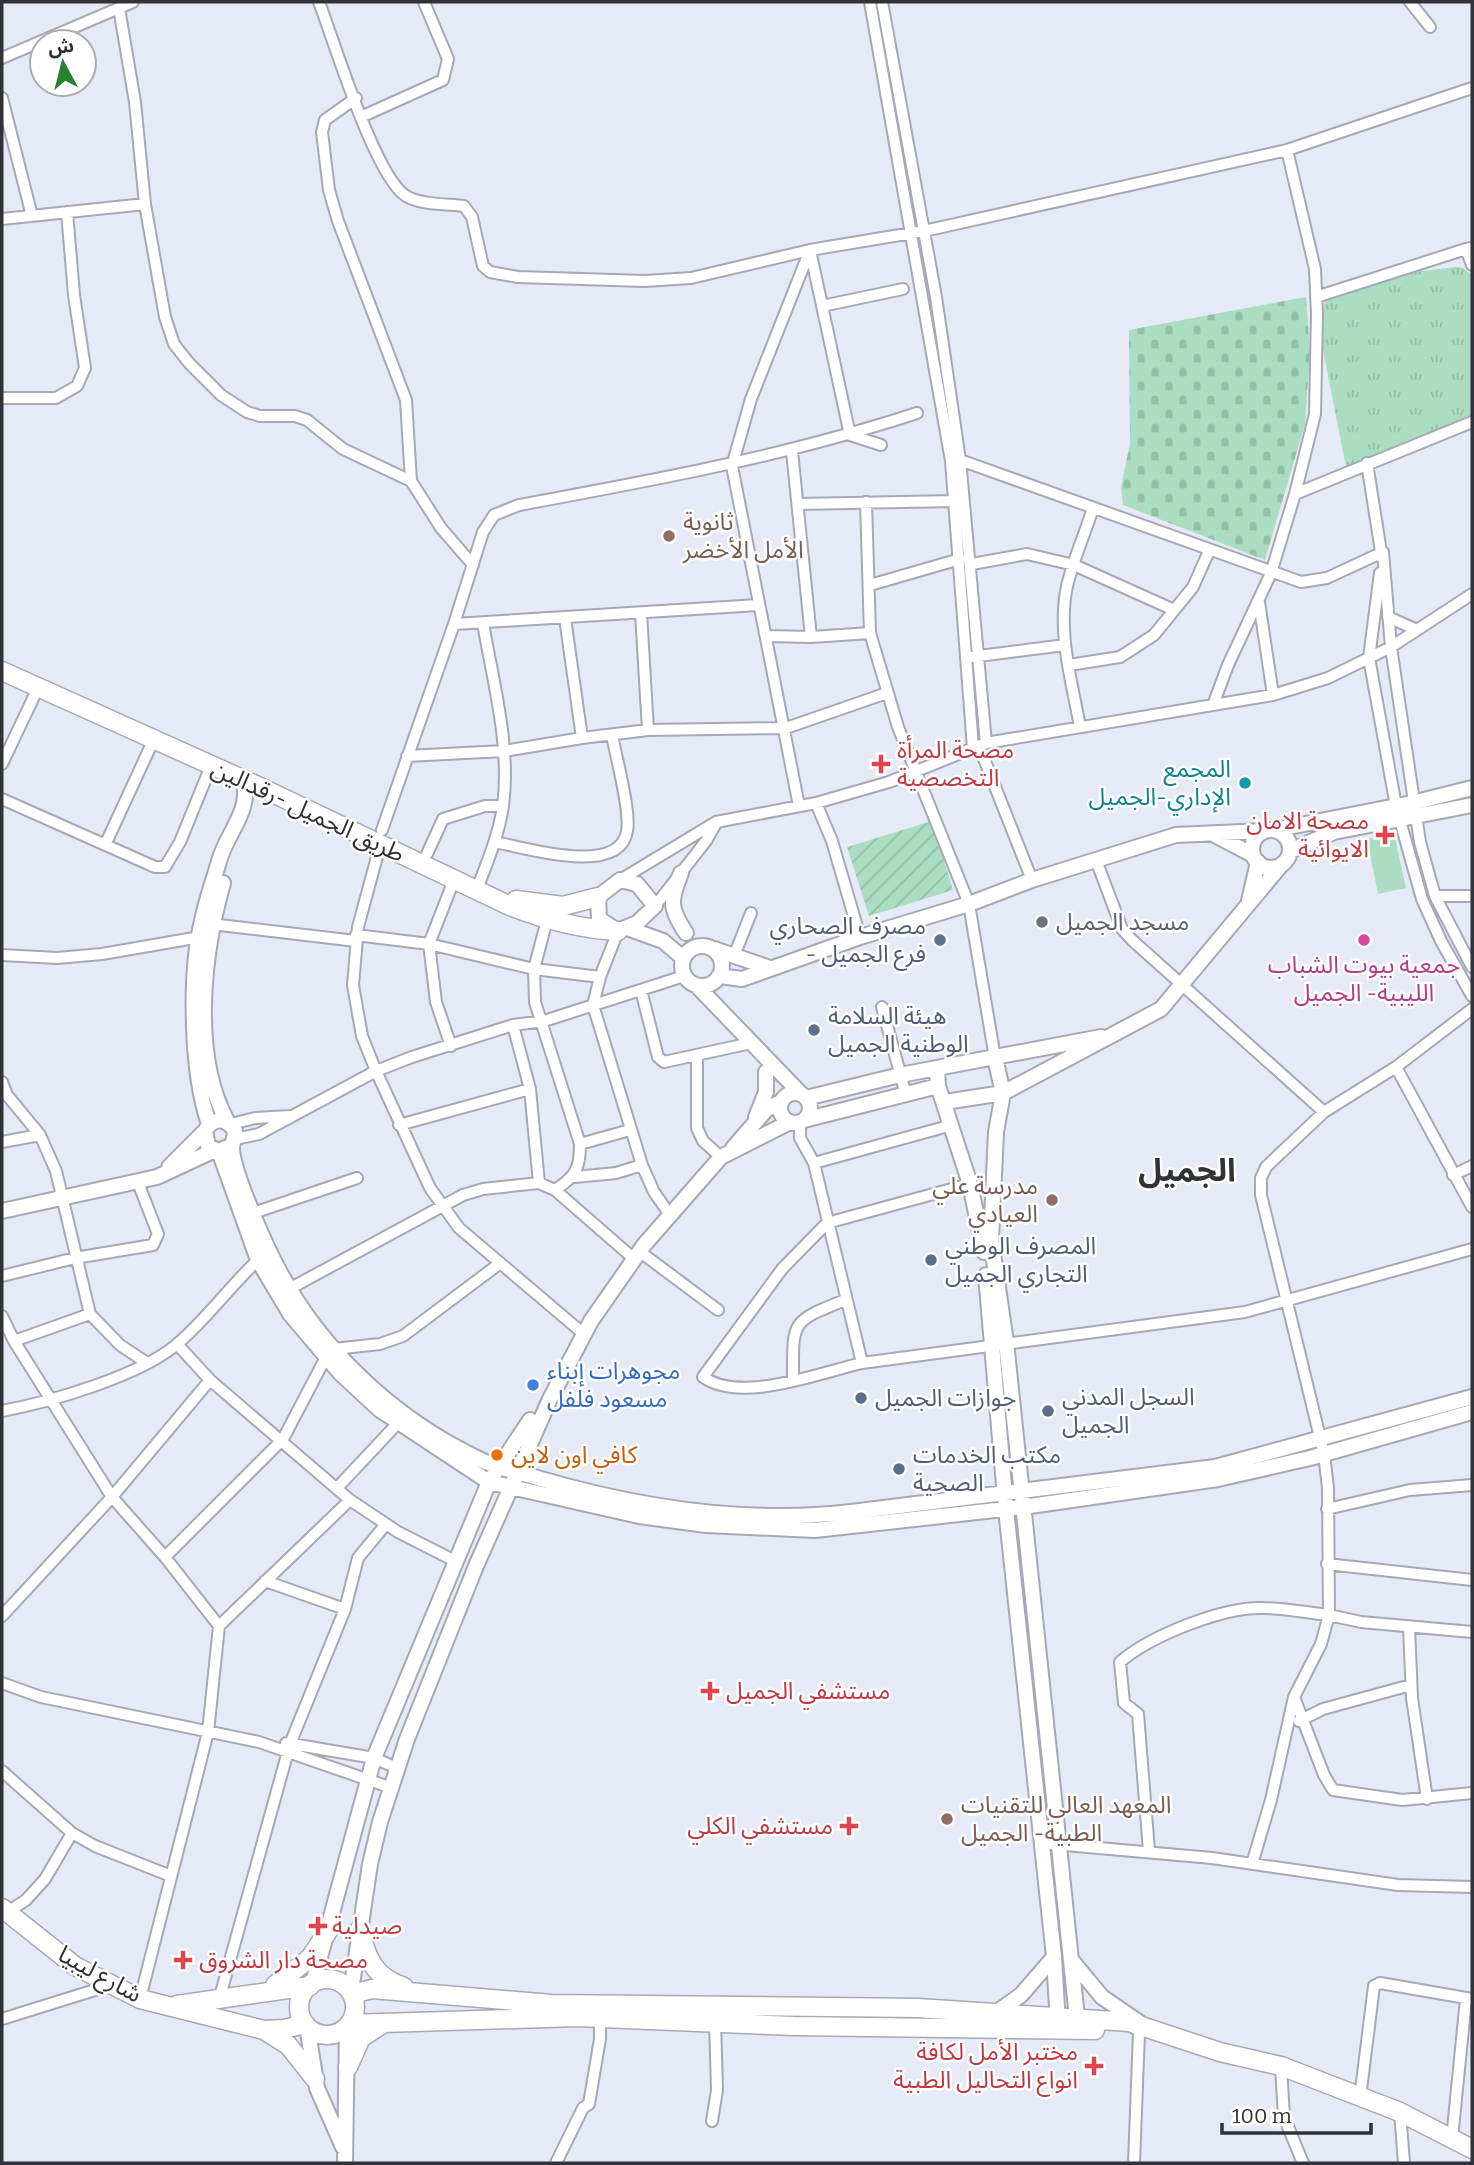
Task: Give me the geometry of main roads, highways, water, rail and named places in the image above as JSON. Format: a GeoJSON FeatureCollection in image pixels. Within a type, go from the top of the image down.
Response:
{"type":"FeatureCollection","features":[{"type":"Feature","properties":{"kind":"main road","name":"طريق الجميل -رقدالين"},"geometry":{"type":"LineString","coordinates":[[2,659],[260,782],[427,854],[511,899],[573,905],[598,897]]}},
{"type":"Feature","properties":{"kind":"main road","name":"طريق الجميل -رقدالين"},"geometry":{"type":"LineString","coordinates":[[2,671],[211,766],[242,779],[260,782]]}},
{"type":"Feature","properties":{"kind":"main road","name":"طريق الجميل -رقدالين"},"geometry":{"type":"LineString","coordinates":[[381,836],[454,880],[547,920],[590,929],[623,930]]}},
{"type":"Feature","properties":{"kind":"main road","name":"شارع ليبيا"},"geometry":{"type":"LineString","coordinates":[[3,1912],[75,1966],[140,1999],[264,2030]]}},
{"type":"Feature","properties":{"kind":"main road"},"geometry":{"type":"LineString","coordinates":[[360,1929],[368,1960],[380,1976],[428,1993]]}},
{"type":"Feature","properties":{"kind":"main road"},"geometry":{"type":"LineString","coordinates":[[257,1993],[299,1969],[328,1931]]}},
{"type":"Feature","properties":{"kind":"main road"},"geometry":{"type":"LineString","coordinates":[[170,2006],[219,2000],[324,1980],[336,1981],[351,1993],[356,2009],[349,2026]]}},
{"type":"Feature","properties":{"kind":"main road"},"geometry":{"type":"LineString","coordinates":[[312,1984],[302,1995],[299,2007],[306,2025],[317,2034],[330,2035],[349,2026],[389,2023],[715,2015],[856,2006],[997,2012],[1058,2023]]}},
{"type":"Feature","properties":{"kind":"main road"},"geometry":{"type":"LineString","coordinates":[[351,1993],[365,1989],[715,2015],[1138,2027],[1281,2066],[1400,2112],[1472,2149]]}},
{"type":"Feature","properties":{"kind":"main road"},"geometry":{"type":"LineString","coordinates":[[348,2067],[361,2038],[389,2023]]}},
{"type":"Feature","properties":{"kind":"main road"},"geometry":{"type":"LineString","coordinates":[[264,2030],[306,2025]]}},
{"type":"Feature","properties":{"kind":"main road"},"geometry":{"type":"LineString","coordinates":[[264,2030],[288,2045],[315,2079]]}},
{"type":"Feature","properties":{"kind":"place","name":"ثانوية الأمل الأخضر"},"geometry":{"type":"Point","coordinates":[669,536]}},
{"type":"Feature","properties":{"kind":"place","name":"مصحة المرأة التخصصية"},"geometry":{"type":"Point","coordinates":[881,764]}},
{"type":"Feature","properties":{"kind":"place","name":"المجمع الإداري-الجميل"},"geometry":{"type":"Point","coordinates":[1245,783]}},
{"type":"Feature","properties":{"kind":"place","name":"مصحة الامان الايوائية"},"geometry":{"type":"Point","coordinates":[1385,835]}},
{"type":"Feature","properties":{"kind":"place","name":"مسجد الجميل"},"geometry":{"type":"Point","coordinates":[1042,922]}},
{"type":"Feature","properties":{"kind":"place","name":"مصرف الصحاري - فرع الجميل"},"geometry":{"type":"Point","coordinates":[940,940]}},
{"type":"Feature","properties":{"kind":"place","name":"جمعية بيوت الشباب الليبية- الجميل"},"geometry":{"type":"Point","coordinates":[1364,940]}},
{"type":"Feature","properties":{"kind":"place","name":"هيئة السلامة الوطنية الجميل"},"geometry":{"type":"Point","coordinates":[814,1030]}},
{"type":"Feature","properties":{"kind":"place","name":"مدرسة علي العيادي"},"geometry":{"type":"Point","coordinates":[1052,1200]}},
{"type":"Feature","properties":{"kind":"place","name":"المصرف الوطني التجاري الجميل"},"geometry":{"type":"Point","coordinates":[931,1260]}},
{"type":"Feature","properties":{"kind":"place","name":"مجوهرات إبناء مسعود فلفل"},"geometry":{"type":"Point","coordinates":[533,1385]}},
{"type":"Feature","properties":{"kind":"place","name":"جوازات الجميل"},"geometry":{"type":"Point","coordinates":[861,1398]}},
{"type":"Feature","properties":{"kind":"place","name":"السجل المدني الجميل"},"geometry":{"type":"Point","coordinates":[1048,1411]}},
{"type":"Feature","properties":{"kind":"place","name":"كافي اون لاين"},"geometry":{"type":"Point","coordinates":[497,1455]}},
{"type":"Feature","properties":{"kind":"place","name":"مكتب الخدمات الصحية"},"geometry":{"type":"Point","coordinates":[899,1469]}},
{"type":"Feature","properties":{"kind":"place","name":"مستشفي الجميل"},"geometry":{"type":"Point","coordinates":[710,1691]}},
{"type":"Feature","properties":{"kind":"place","name":"المعهد العالي للتقنيات الطبية- الجميل"},"geometry":{"type":"Point","coordinates":[947,1819]}},
{"type":"Feature","properties":{"kind":"place","name":"مستشفي الكلي"},"geometry":{"type":"Point","coordinates":[849,1826]}},
{"type":"Feature","properties":{"kind":"place","name":"صيدلية"},"geometry":{"type":"Point","coordinates":[318,1926]}},
{"type":"Feature","properties":{"kind":"place","name":"مصحة دار الشروق"},"geometry":{"type":"Point","coordinates":[183,1960]}},
{"type":"Feature","properties":{"kind":"place","name":"مختبر الأمل لكافة انواع التحاليل الطبية"},"geometry":{"type":"Point","coordinates":[1094,2066]}},
{"type":"Feature","properties":{"kind":"district","name":"الجميل"},"geometry":{"type":"Point","coordinates":[1187,1170]}}]}
